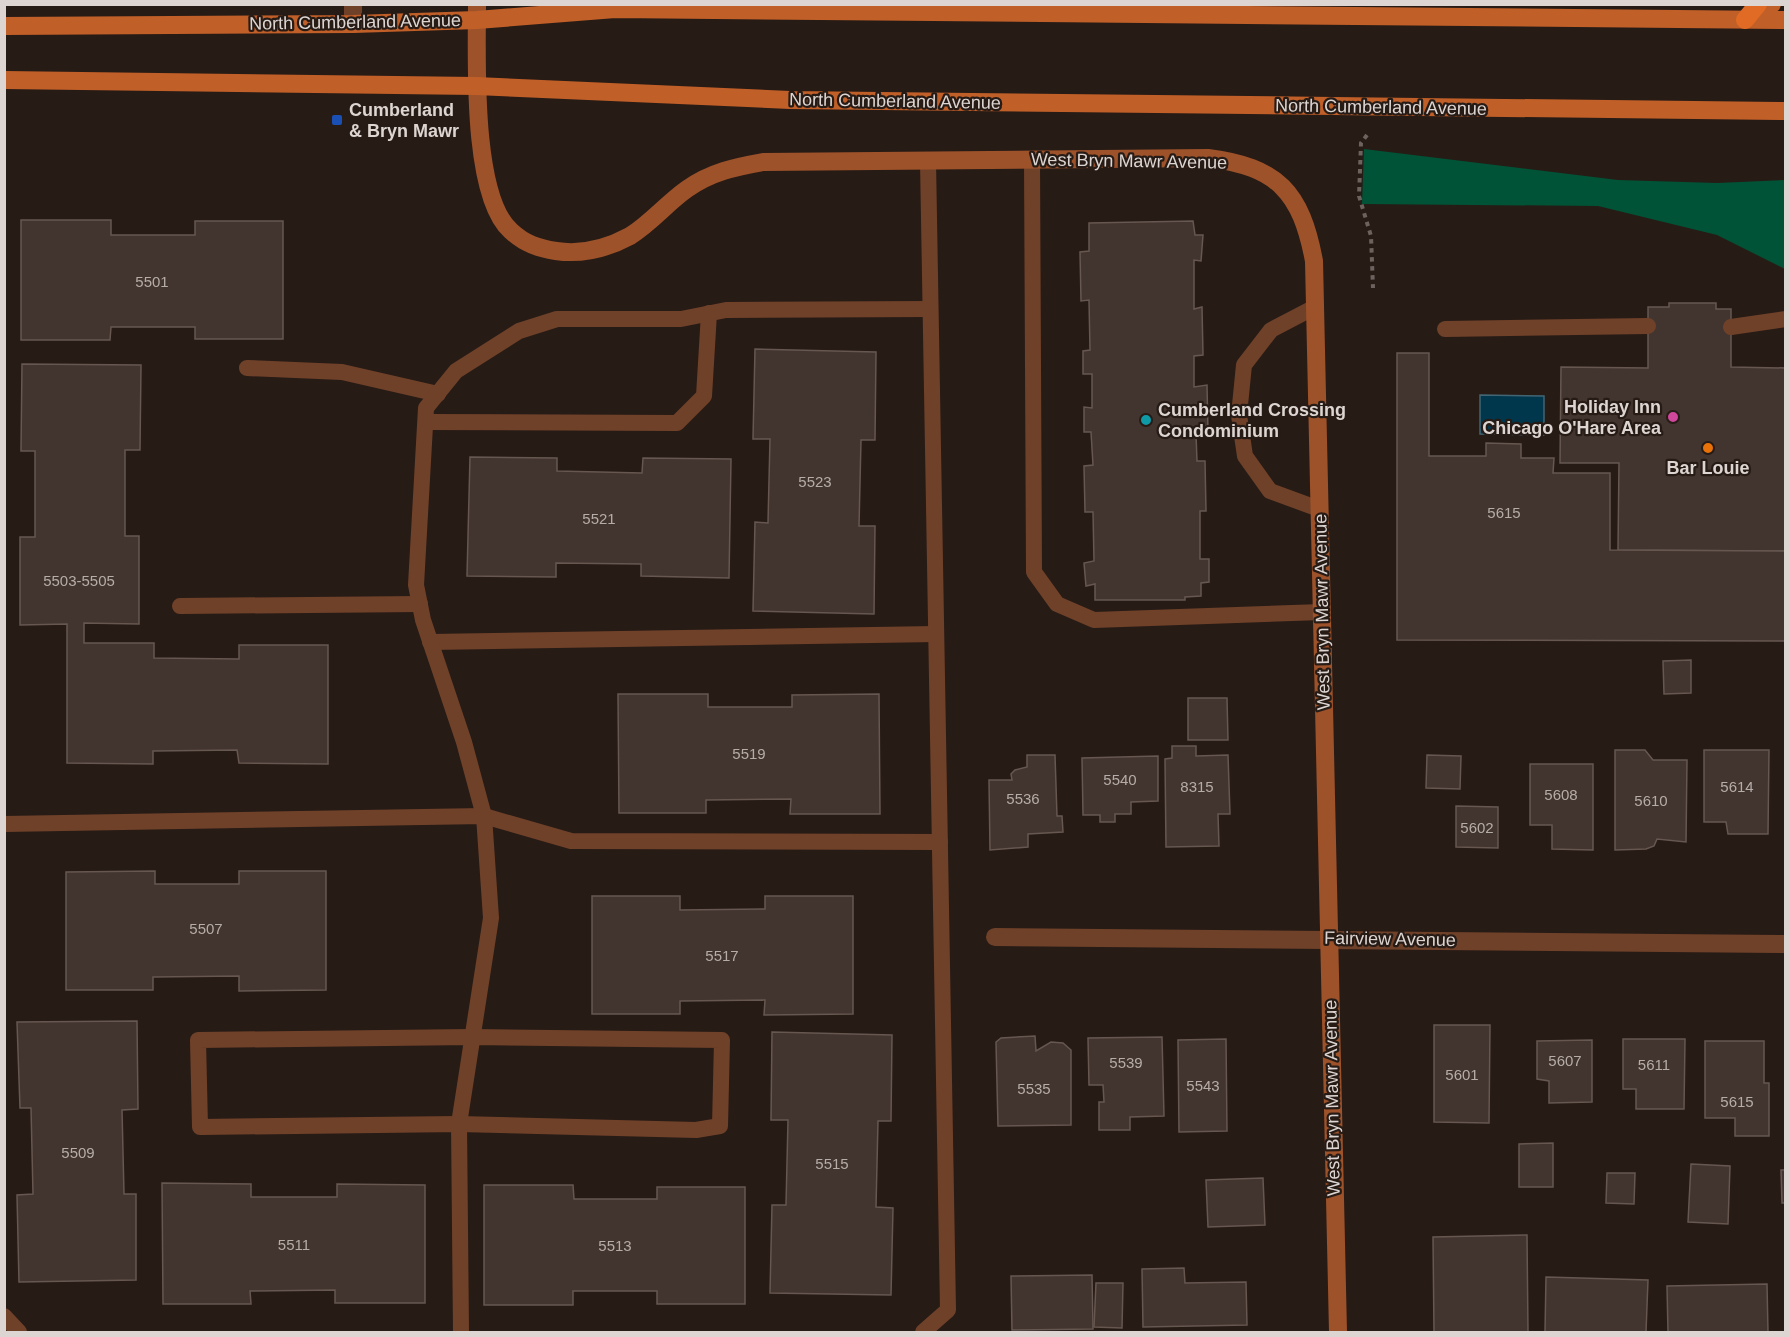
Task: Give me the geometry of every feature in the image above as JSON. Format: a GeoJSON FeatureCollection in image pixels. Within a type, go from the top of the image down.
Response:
{"type":"FeatureCollection","features":[{"type":"Feature","properties":{"kind":"highway"},"geometry":{"type":"LineString","coordinates":[[1745,20],[1758,4]]}},
{"type":"Feature","properties":{"kind":"main road"},"geometry":{"type":"LineString","coordinates":[[1745,20],[1772,4]]}},
{"type":"Feature","properties":{"kind":"main road","name":"North Cumberland Avenue"},"geometry":{"type":"LineString","coordinates":[[4,26],[353,24],[477,12],[615,9],[1785,20]]}},
{"type":"Feature","properties":{"kind":"main road","name":"North Cumberland Avenue"},"geometry":{"type":"LineString","coordinates":[[4,80],[477,86],[814,100],[1785,111]]}},
{"type":"Feature","properties":{"kind":"street"},"geometry":{"type":"LineString","coordinates":[[352,4],[353,24]]}},
{"type":"Feature","properties":{"kind":"street","name":"West Bryn Mawr Avenue"},"geometry":{"type":"LineString","coordinates":[[477,12],[477,86],[483,157],[491,198],[509,230],[534,247],[569,252],[601,250],[632,235],[686,189],[721,169],[763,162],[1208,158],[1242,162],[1269,176],[1294,200],[1308,228],[1314,261],[1338,1332]]}},
{"type":"Feature","properties":{"kind":"street","name":"Fairview Avenue"},"geometry":{"type":"LineString","coordinates":[[995,937],[1328,938],[1785,944]]}},
{"type":"Feature","properties":{"kind":"lane"},"geometry":{"type":"LineString","coordinates":[[1032,159],[1034,572],[1057,604],[1094,620],[1322,612]]}},
{"type":"Feature","properties":{"kind":"lane"},"geometry":{"type":"LineString","coordinates":[[923,1332],[948,1310],[928,160]]}},
{"type":"Feature","properties":{"kind":"lane"},"geometry":{"type":"LineString","coordinates":[[1315,307],[1271,330],[1244,365],[1239,415],[1245,456],[1270,491],[1319,509]]}},
{"type":"Feature","properties":{"kind":"lane"},"geometry":{"type":"LineString","coordinates":[[460,1332],[459,1125],[491,918],[484,816],[464,742],[430,642],[416,585],[426,408],[456,371],[519,331],[557,319],[681,319],[726,310],[930,309]]}},
{"type":"Feature","properties":{"kind":"lane"},"geometry":{"type":"LineString","coordinates":[[426,422],[677,423],[704,396],[709,313]]}},
{"type":"Feature","properties":{"kind":"lane"},"geometry":{"type":"LineString","coordinates":[[1731,327],[1785,319]]}},
{"type":"Feature","properties":{"kind":"lane"},"geometry":{"type":"LineString","coordinates":[[1445,329],[1648,326]]}},
{"type":"Feature","properties":{"kind":"lane"},"geometry":{"type":"LineString","coordinates":[[247,368],[342,372],[438,394]]}},
{"type":"Feature","properties":{"kind":"lane"},"geometry":{"type":"LineString","coordinates":[[180,606],[420,604]]}},
{"type":"Feature","properties":{"kind":"lane"},"geometry":{"type":"LineString","coordinates":[[430,642],[936,634]]}},
{"type":"Feature","properties":{"kind":"lane"},"geometry":{"type":"LineString","coordinates":[[4,824],[484,816],[571,841],[940,842]]}},
{"type":"Feature","properties":{"kind":"lane"},"geometry":{"type":"LineString","coordinates":[[472,1037],[722,1040],[720,1126],[696,1130],[459,1125],[200,1127],[198,1040],[472,1037]]}},
{"type":"Feature","properties":{"kind":"lane"},"geometry":{"type":"LineString","coordinates":[[4,1316],[20,1332]]}},
{"type":"Feature","properties":{"kind":"path"},"geometry":{"type":"LineString","coordinates":[[1367,135],[1361,143],[1359,196],[1371,236],[1373,288]]}},
{"type":"Feature","properties":{"kind":"green space"},"geometry":{"type":"Polygon","coordinates":[[[1364,149],[1618,180],[1717,183],[1785,180],[1785,269],[1717,235],[1598,206],[1362,204],[1364,149]]]}},
{"type":"Feature","properties":{"kind":"water"},"geometry":{"type":"Polygon","coordinates":[[[1480,395],[1544,396],[1544,435],[1480,434],[1480,395]]]}},
{"type":"Feature","properties":{"kind":"building"},"geometry":{"type":"Polygon","coordinates":[[[21,220],[111,220],[111,235],[195,235],[195,221],[283,221],[283,339],[195,339],[195,327],[111,327],[110,340],[21,340],[21,220]]]}},
{"type":"Feature","properties":{"kind":"building","name":"Cumberland Crossing Condominium"},"geometry":{"type":"Polygon","coordinates":[[[1193,221],[1195,235],[1203,235],[1201,261],[1194,260],[1194,309],[1202,307],[1203,355],[1194,356],[1194,387],[1207,385],[1208,432],[1196,434],[1197,461],[1205,461],[1206,511],[1200,511],[1200,559],[1209,559],[1209,582],[1201,583],[1201,596],[1185,597],[1185,600],[1095,600],[1095,584],[1086,586],[1084,563],[1094,561],[1093,512],[1085,512],[1084,466],[1093,465],[1091,432],[1084,432],[1084,407],[1092,408],[1092,374],[1083,374],[1083,351],[1090,350],[1089,300],[1081,301],[1080,252],[1089,251],[1089,223],[1193,221]]]}},
{"type":"Feature","properties":{"kind":"building","name":"Holiday Inn Chicago O'Hare Area"},"geometry":{"type":"Polygon","coordinates":[[[1669,303],[1716,303],[1716,309],[1731,309],[1731,367],[1786,368],[1786,551],[1618,550],[1619,463],[1560,463],[1561,367],[1648,368],[1648,307],[1669,307],[1669,303]]]}},
{"type":"Feature","properties":{"kind":"building"},"geometry":{"type":"Polygon","coordinates":[[[755,349],[876,352],[875,440],[861,440],[859,526],[875,526],[874,614],[753,611],[755,522],[768,523],[770,439],[753,439],[755,349]]]}},
{"type":"Feature","properties":{"kind":"building"},"geometry":{"type":"Polygon","coordinates":[[[1397,353],[1429,353],[1429,456],[1486,456],[1486,443],[1521,444],[1521,458],[1554,458],[1553,473],[1610,473],[1610,550],[1786,551],[1786,641],[1397,640],[1397,353]]]}},
{"type":"Feature","properties":{"kind":"building"},"geometry":{"type":"Polygon","coordinates":[[[22,364],[141,365],[140,450],[125,450],[125,536],[139,536],[139,624],[84,623],[84,643],[154,643],[154,658],[239,659],[239,645],[328,645],[328,764],[239,763],[237,750],[153,751],[153,764],[67,763],[67,624],[20,625],[20,537],[35,537],[35,451],[21,451],[22,364]]]}},
{"type":"Feature","properties":{"kind":"building"},"geometry":{"type":"Polygon","coordinates":[[[470,457],[557,458],[557,471],[642,473],[643,458],[731,459],[729,578],[641,576],[641,564],[556,563],[556,577],[467,576],[470,457]]]}},
{"type":"Feature","properties":{"kind":"building"},"geometry":{"type":"Polygon","coordinates":[[[1691,660],[1691,693],[1664,694],[1663,661],[1691,660]]]}},
{"type":"Feature","properties":{"kind":"building"},"geometry":{"type":"Polygon","coordinates":[[[618,694],[708,694],[708,707],[792,707],[792,695],[879,694],[880,814],[790,814],[791,799],[706,800],[706,813],[619,813],[618,694]]]}},
{"type":"Feature","properties":{"kind":"building"},"geometry":{"type":"Polygon","coordinates":[[[1188,698],[1227,698],[1228,740],[1188,740],[1188,698]]]}},
{"type":"Feature","properties":{"kind":"building"},"geometry":{"type":"Polygon","coordinates":[[[1172,746],[1196,746],[1196,756],[1228,755],[1230,814],[1218,814],[1219,846],[1166,847],[1165,759],[1172,758],[1172,746]]]}},
{"type":"Feature","properties":{"kind":"building"},"geometry":{"type":"Polygon","coordinates":[[[1615,750],[1645,750],[1653,760],[1687,760],[1686,842],[1657,839],[1654,846],[1646,849],[1615,850],[1615,750]]]}},
{"type":"Feature","properties":{"kind":"building"},"geometry":{"type":"Polygon","coordinates":[[[1704,750],[1769,750],[1768,834],[1728,834],[1726,822],[1704,822],[1704,750]]]}},
{"type":"Feature","properties":{"kind":"building"},"geometry":{"type":"Polygon","coordinates":[[[1027,755],[1055,755],[1057,816],[1062,816],[1063,832],[1028,834],[1028,847],[990,850],[989,780],[1012,780],[1011,774],[1015,770],[1027,767],[1027,755]]]}},
{"type":"Feature","properties":{"kind":"building"},"geometry":{"type":"Polygon","coordinates":[[[1427,755],[1461,756],[1460,789],[1426,788],[1427,755]]]}},
{"type":"Feature","properties":{"kind":"building"},"geometry":{"type":"Polygon","coordinates":[[[1158,756],[1158,801],[1131,802],[1131,814],[1115,814],[1115,822],[1100,822],[1100,815],[1083,815],[1082,758],[1158,756]]]}},
{"type":"Feature","properties":{"kind":"building"},"geometry":{"type":"Polygon","coordinates":[[[1530,764],[1593,764],[1593,850],[1552,849],[1552,825],[1530,825],[1530,764]]]}},
{"type":"Feature","properties":{"kind":"building"},"geometry":{"type":"Polygon","coordinates":[[[1456,806],[1498,807],[1498,848],[1456,847],[1456,806]]]}},
{"type":"Feature","properties":{"kind":"building"},"geometry":{"type":"Polygon","coordinates":[[[155,871],[155,884],[239,884],[239,871],[326,871],[326,990],[239,991],[239,976],[153,977],[153,990],[66,990],[66,872],[155,871]]]}},
{"type":"Feature","properties":{"kind":"building"},"geometry":{"type":"Polygon","coordinates":[[[592,896],[680,896],[680,910],[765,909],[765,896],[853,896],[853,1014],[764,1015],[765,1000],[680,1001],[680,1014],[592,1014],[592,896]]]}},
{"type":"Feature","properties":{"kind":"building"},"geometry":{"type":"Polygon","coordinates":[[[137,1021],[138,1109],[122,1110],[124,1194],[136,1194],[136,1280],[19,1282],[17,1195],[33,1194],[31,1108],[20,1108],[17,1022],[137,1021]]]}},
{"type":"Feature","properties":{"kind":"building"},"geometry":{"type":"Polygon","coordinates":[[[1434,1025],[1490,1025],[1489,1123],[1434,1122],[1434,1025]]]}},
{"type":"Feature","properties":{"kind":"building"},"geometry":{"type":"Polygon","coordinates":[[[772,1032],[892,1035],[891,1121],[878,1121],[876,1207],[893,1208],[891,1295],[770,1293],[772,1205],[786,1205],[788,1120],[771,1120],[772,1032]]]}},
{"type":"Feature","properties":{"kind":"building"},"geometry":{"type":"Polygon","coordinates":[[[1035,1036],[1036,1051],[1051,1042],[1063,1043],[1071,1050],[1071,1125],[998,1126],[996,1042],[1001,1038],[1035,1036]]]}},
{"type":"Feature","properties":{"kind":"building"},"geometry":{"type":"Polygon","coordinates":[[[1162,1037],[1164,1116],[1130,1117],[1130,1130],[1099,1130],[1099,1102],[1104,1102],[1103,1085],[1089,1085],[1088,1038],[1162,1037]]]}},
{"type":"Feature","properties":{"kind":"building"},"geometry":{"type":"Polygon","coordinates":[[[1226,1039],[1227,1131],[1179,1132],[1178,1040],[1226,1039]]]}},
{"type":"Feature","properties":{"kind":"building"},"geometry":{"type":"Polygon","coordinates":[[[1623,1039],[1685,1039],[1684,1109],[1636,1109],[1636,1089],[1623,1089],[1623,1039]]]}},
{"type":"Feature","properties":{"kind":"building"},"geometry":{"type":"Polygon","coordinates":[[[1592,1040],[1592,1102],[1549,1103],[1549,1081],[1537,1079],[1537,1041],[1592,1040]]]}},
{"type":"Feature","properties":{"kind":"building"},"geometry":{"type":"Polygon","coordinates":[[[1705,1041],[1764,1041],[1764,1083],[1769,1083],[1769,1136],[1735,1136],[1735,1118],[1705,1118],[1705,1041]]]}},
{"type":"Feature","properties":{"kind":"building"},"geometry":{"type":"Polygon","coordinates":[[[1553,1143],[1553,1187],[1519,1187],[1519,1144],[1553,1143]]]}},
{"type":"Feature","properties":{"kind":"building"},"geometry":{"type":"Polygon","coordinates":[[[1691,1164],[1730,1166],[1728,1224],[1688,1222],[1691,1164]]]}},
{"type":"Feature","properties":{"kind":"building"},"geometry":{"type":"Polygon","coordinates":[[[1781,1170],[1786,1170],[1786,1203],[1782,1203],[1781,1170]]]}},
{"type":"Feature","properties":{"kind":"building"},"geometry":{"type":"Polygon","coordinates":[[[1607,1173],[1635,1173],[1634,1204],[1606,1203],[1607,1173]]]}},
{"type":"Feature","properties":{"kind":"building"},"geometry":{"type":"Polygon","coordinates":[[[1263,1178],[1265,1225],[1208,1227],[1206,1180],[1263,1178]]]}},
{"type":"Feature","properties":{"kind":"building"},"geometry":{"type":"Polygon","coordinates":[[[162,1183],[251,1184],[251,1197],[337,1197],[337,1184],[425,1185],[425,1303],[335,1303],[335,1290],[250,1291],[251,1304],[163,1304],[162,1183]]]}},
{"type":"Feature","properties":{"kind":"building"},"geometry":{"type":"Polygon","coordinates":[[[484,1185],[573,1185],[574,1199],[657,1199],[657,1187],[745,1187],[745,1304],[657,1304],[657,1291],[573,1291],[573,1305],[484,1305],[484,1185]]]}},
{"type":"Feature","properties":{"kind":"building"},"geometry":{"type":"Polygon","coordinates":[[[1527,1235],[1528,1332],[1434,1332],[1433,1237],[1527,1235]]]}},
{"type":"Feature","properties":{"kind":"building"},"geometry":{"type":"Polygon","coordinates":[[[1184,1268],[1185,1283],[1246,1282],[1247,1325],[1143,1327],[1142,1269],[1184,1268]]]}},
{"type":"Feature","properties":{"kind":"building"},"geometry":{"type":"Polygon","coordinates":[[[1092,1275],[1093,1329],[1012,1330],[1011,1276],[1092,1275]]]}},
{"type":"Feature","properties":{"kind":"building"},"geometry":{"type":"Polygon","coordinates":[[[1546,1277],[1648,1280],[1646,1332],[1545,1332],[1546,1277]]]}},
{"type":"Feature","properties":{"kind":"building"},"geometry":{"type":"Polygon","coordinates":[[[1096,1283],[1123,1283],[1122,1328],[1094,1327],[1096,1283]]]}},
{"type":"Feature","properties":{"kind":"building"},"geometry":{"type":"Polygon","coordinates":[[[1767,1284],[1768,1332],[1668,1332],[1667,1286],[1767,1284]]]}},
{"type":"Feature","properties":{"kind":"place","name":"Cumberland & Bryn Mawr"},"geometry":{"type":"Point","coordinates":[337,120]}},
{"type":"Feature","properties":{"kind":"place","name":"Holiday Inn Chicago O'Hare Area"},"geometry":{"type":"Point","coordinates":[1673,417]}},
{"type":"Feature","properties":{"kind":"place","name":"Cumberland Crossing Condominium"},"geometry":{"type":"Point","coordinates":[1146,420]}},
{"type":"Feature","properties":{"kind":"place","name":"Bar Louie"},"geometry":{"type":"Point","coordinates":[1708,448]}}]}
